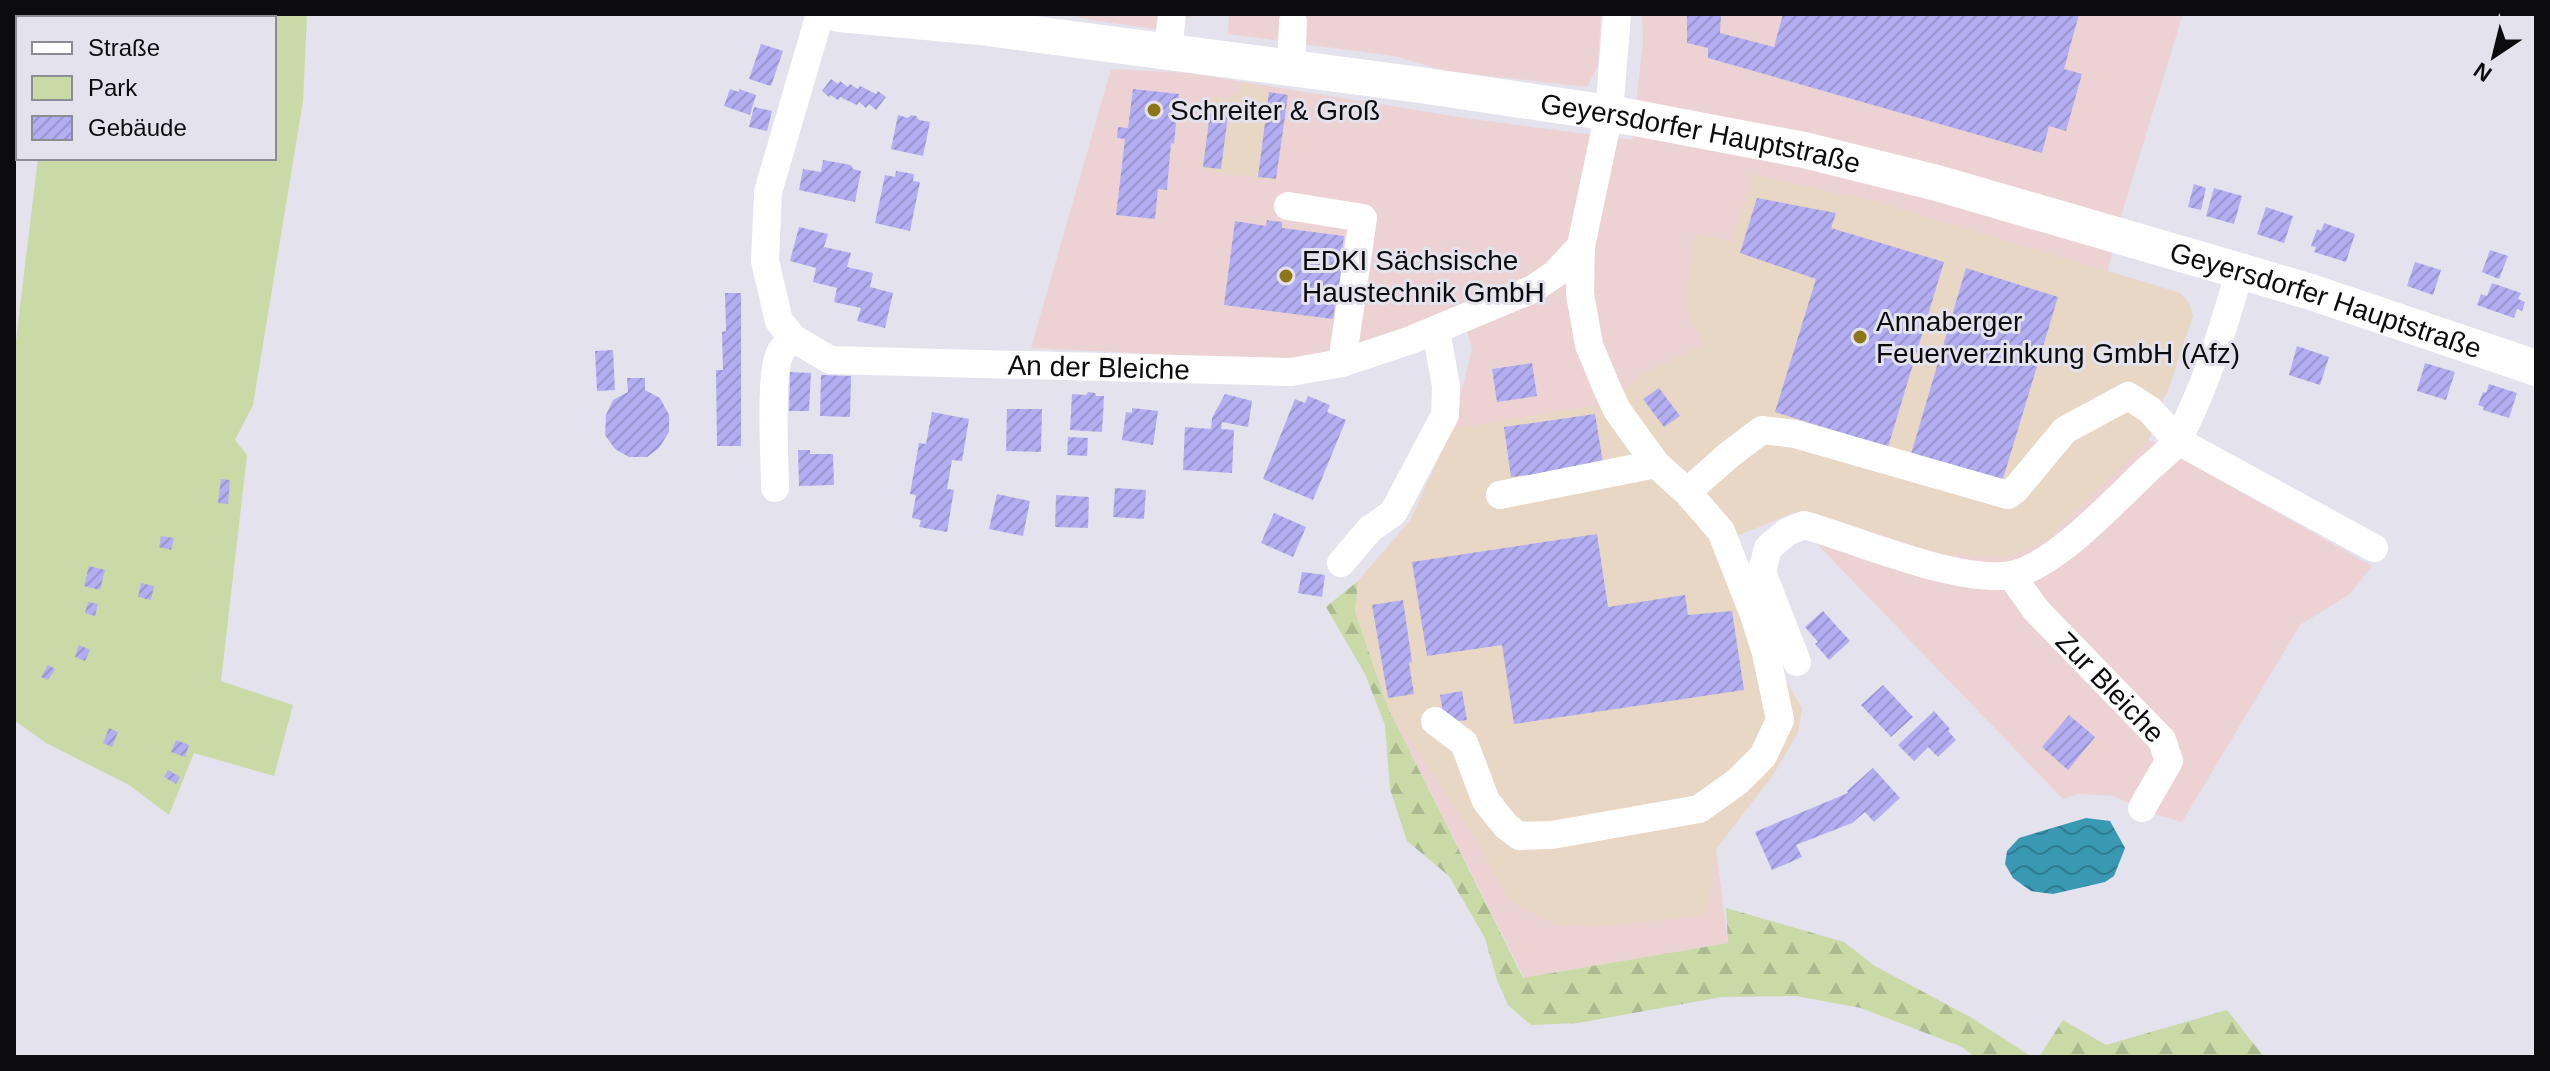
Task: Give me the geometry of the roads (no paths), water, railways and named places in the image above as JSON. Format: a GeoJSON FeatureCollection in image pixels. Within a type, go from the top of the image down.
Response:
{"type":"FeatureCollection","features":[{"type":"Feature","properties":{"kind":"main road","name":"Geyersdorfer Hauptstraße"},"geometry":{"type":"LineString","coordinates":[[839,14],[981,21],[1168,51],[1609,113],[1804,150],[1867,164],[2311,292],[2536,368]]}},
{"type":"Feature","properties":{"kind":"street"},"geometry":{"type":"LineString","coordinates":[[775,488],[776,367],[780,351],[793,338],[779,321],[765,261],[768,192],[820,14]]}},
{"type":"Feature","properties":{"kind":"street"},"geometry":{"type":"LineString","coordinates":[[1168,51],[1172,14]]}},
{"type":"Feature","properties":{"kind":"street"},"geometry":{"type":"LineString","coordinates":[[1435,721],[1464,743],[1486,801],[1506,826],[1519,836],[1552,835],[1699,809],[1737,782],[1763,756],[1780,720],[1766,653],[1721,531],[1687,492],[1656,464],[1617,410],[1589,345],[1580,294],[1581,246],[1609,113],[1617,14]]}},
{"type":"Feature","properties":{"kind":"street"},"geometry":{"type":"LineString","coordinates":[[1291,69],[1293,22]]}},
{"type":"Feature","properties":{"kind":"street"},"geometry":{"type":"LineString","coordinates":[[1288,206],[1363,218],[1342,363]]}},
{"type":"Feature","properties":{"kind":"street","name":"An der Bleiche"},"geometry":{"type":"LineString","coordinates":[[793,338],[830,360],[1291,372],[1342,363],[1436,330],[1533,289],[1555,274],[1581,246]]}},
{"type":"Feature","properties":{"kind":"street"},"geometry":{"type":"LineString","coordinates":[[1797,662],[1762,572],[1768,548],[1787,532],[1804,525],[1970,575],[2011,575],[2046,560],[2094,521],[2178,441],[2214,359],[2240,271]]}},
{"type":"Feature","properties":{"kind":"street"},"geometry":{"type":"LineString","coordinates":[[1341,563],[1370,529],[1393,513],[1445,415],[1446,386],[1436,330]]}},
{"type":"Feature","properties":{"kind":"street"},"geometry":{"type":"LineString","coordinates":[[1687,492],[1762,430],[1795,434],[2008,495],[2065,430],[2128,396],[2150,410],[2178,441],[2374,548]]}},
{"type":"Feature","properties":{"kind":"street"},"geometry":{"type":"LineString","coordinates":[[1500,495],[1656,464]]}},
{"type":"Feature","properties":{"kind":"street","name":"Zur Bleiche"},"geometry":{"type":"LineString","coordinates":[[2011,575],[2036,610],[2162,740],[2169,761],[2142,808]]}},
{"type":"Feature","properties":{"kind":"water"},"geometry":{"type":"Polygon","coordinates":[[[2086,818],[2110,821],[2125,848],[2114,876],[2105,882],[2053,894],[2031,891],[2013,878],[2005,864],[2007,851],[2019,838],[2086,818]]]}},
{"type":"Feature","properties":{"kind":"place","name":"Schreiter & Groß"},"geometry":{"type":"Point","coordinates":[1154,110]}},
{"type":"Feature","properties":{"kind":"place","name":"EDKI Sächsische Haustechnik GmbH"},"geometry":{"type":"Point","coordinates":[1286,276]}},
{"type":"Feature","properties":{"kind":"place","name":"Annaberger Feuerverzinkung GmbH (Afz)"},"geometry":{"type":"Point","coordinates":[1860,337]}}]}
